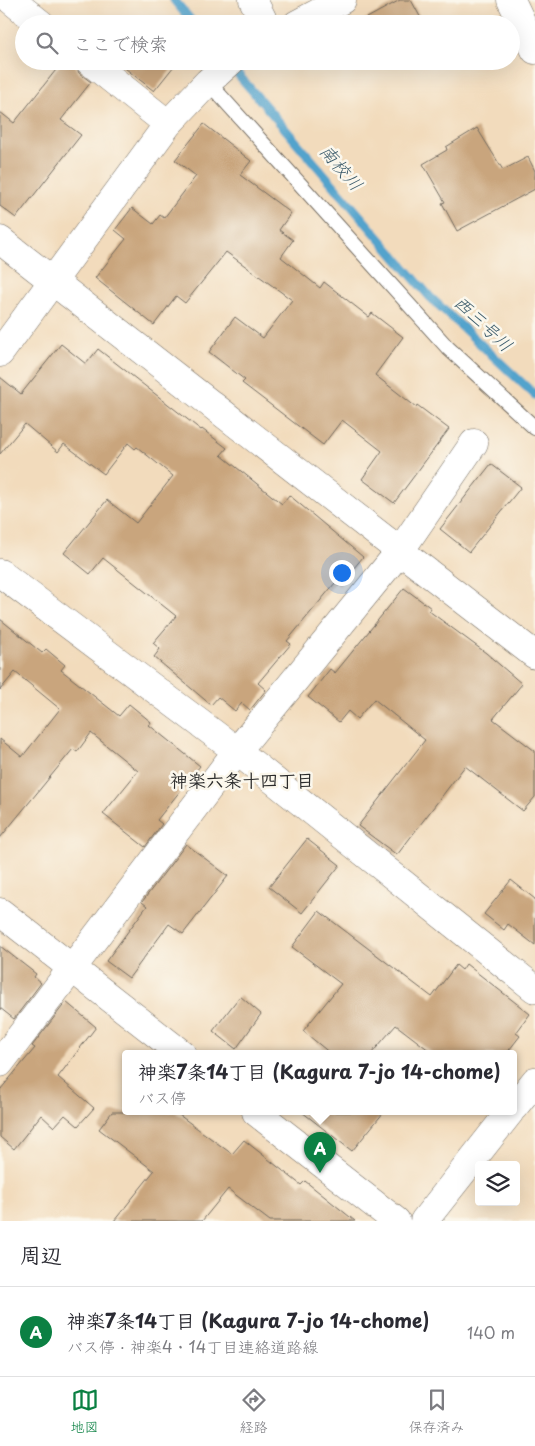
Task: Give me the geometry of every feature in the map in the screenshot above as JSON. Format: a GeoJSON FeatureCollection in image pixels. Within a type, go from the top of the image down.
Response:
{"type":"FeatureCollection","features":[{"type":"Feature","properties":{"kind":"main road"},"geometry":{"type":"LineString","coordinates":[[11,0],[30,15]]}},
{"type":"Feature","properties":{"kind":"main road"},"geometry":{"type":"LineString","coordinates":[[253,0],[260,15]]}},
{"type":"Feature","properties":{"kind":"main road"},"geometry":{"type":"LineString","coordinates":[[314,15],[342,0]]}},
{"type":"Feature","properties":{"kind":"main road"},"geometry":{"type":"LineString","coordinates":[[511,0],[518,15]]}},
{"type":"Feature","properties":{"kind":"main road"},"geometry":{"type":"LineString","coordinates":[[520,19],[535,50]]}},
{"type":"Feature","properties":{"kind":"main road"},"geometry":{"type":"LineString","coordinates":[[100,70],[168,124]]}},
{"type":"Feature","properties":{"kind":"main road"},"geometry":{"type":"LineString","coordinates":[[0,353],[168,124],[218,73]]}},
{"type":"Feature","properties":{"kind":"main road"},"geometry":{"type":"LineString","coordinates":[[0,240],[535,655]]}},
{"type":"Feature","properties":{"kind":"main road"},"geometry":{"type":"LineString","coordinates":[[0,1063],[237,751],[400,551],[474,443]]}},
{"type":"Feature","properties":{"kind":"main road"},"geometry":{"type":"LineString","coordinates":[[0,573],[237,751],[535,989]]}},
{"type":"Feature","properties":{"kind":"main road"},"geometry":{"type":"LineString","coordinates":[[0,912],[177,1050]]}},
{"type":"Feature","properties":{"kind":"main road"},"geometry":{"type":"LineString","coordinates":[[260,1115],[396,1221]]}},
{"type":"Feature","properties":{"kind":"main road"},"geometry":{"type":"LineString","coordinates":[[424,1221],[508,1115]]}},
{"type":"Feature","properties":{"kind":"lane"},"geometry":{"type":"LineString","coordinates":[[218,73],[448,348],[535,428]]}},
{"type":"Feature","properties":{"kind":"building"},"geometry":{"type":"Polygon","coordinates":[[[400,0],[411,0],[419,15],[372,15],[400,0]]]}},
{"type":"Feature","properties":{"kind":"building"},"geometry":{"type":"Polygon","coordinates":[[[56,70],[78,70],[91,82],[61,120],[81,135],[16,218],[0,206],[0,112],[14,123],[56,70]]]}},
{"type":"Feature","properties":{"kind":"building"},"geometry":{"type":"Polygon","coordinates":[[[127,70],[171,70],[154,91],[127,70]]]}},
{"type":"Feature","properties":{"kind":"building"},"geometry":{"type":"Polygon","coordinates":[[[204,124],[251,161],[240,175],[291,213],[279,230],[293,240],[281,257],[320,288],[324,282],[369,317],[372,313],[403,337],[375,375],[416,407],[417,405],[449,429],[394,503],[362,479],[382,451],[342,420],[323,445],[242,383],[245,380],[209,352],[235,317],[263,338],[292,300],[226,252],[185,303],[176,296],[154,325],[95,278],[126,239],[115,230],[132,208],[153,224],[160,215],[164,218],[196,176],[175,160],[204,124]]]}},
{"type":"Feature","properties":{"kind":"building"},"geometry":{"type":"Polygon","coordinates":[[[477,128],[503,170],[528,157],[535,171],[535,189],[457,231],[442,203],[445,202],[423,164],[447,150],[446,147],[477,128]]]}},
{"type":"Feature","properties":{"kind":"building"},"geometry":{"type":"Polygon","coordinates":[[[61,344],[86,364],[98,349],[201,430],[227,448],[221,455],[282,504],[289,495],[363,557],[339,586],[335,583],[287,641],[291,644],[258,683],[266,690],[250,710],[242,703],[235,711],[218,697],[211,705],[154,657],[160,649],[153,643],[176,616],[103,558],[90,574],[64,553],[107,500],[136,523],[173,476],[137,447],[135,449],[128,443],[104,474],[64,444],[58,452],[25,424],[0,454],[0,377],[21,394],[61,344]]]}},
{"type":"Feature","properties":{"kind":"building"},"geometry":{"type":"Polygon","coordinates":[[[491,464],[521,487],[469,552],[440,529],[491,464]]]}},
{"type":"Feature","properties":{"kind":"building"},"geometry":{"type":"Polygon","coordinates":[[[404,588],[431,608],[429,611],[486,653],[522,684],[493,719],[535,751],[535,797],[523,811],[465,766],[397,855],[358,826],[425,740],[374,699],[357,719],[348,711],[339,722],[308,697],[330,669],[335,673],[404,588]]]}},
{"type":"Feature","properties":{"kind":"building"},"geometry":{"type":"Polygon","coordinates":[[[0,619],[42,653],[46,649],[65,665],[61,670],[119,716],[129,704],[151,722],[149,725],[200,766],[157,820],[162,824],[145,847],[103,814],[138,771],[91,733],[77,752],[73,749],[0,838],[0,739],[22,757],[60,709],[15,672],[0,690],[0,619]]]}},
{"type":"Feature","properties":{"kind":"building"},"geometry":{"type":"Polygon","coordinates":[[[307,839],[340,865],[302,913],[269,887],[307,839]]]}},
{"type":"Feature","properties":{"kind":"building"},"geometry":{"type":"Polygon","coordinates":[[[186,844],[228,876],[183,934],[169,924],[129,978],[106,961],[147,906],[142,902],[186,844]]]}},
{"type":"Feature","properties":{"kind":"building"},"geometry":{"type":"Polygon","coordinates":[[[511,880],[535,899],[535,945],[508,924],[504,930],[484,914],[511,880]]]}},
{"type":"Feature","properties":{"kind":"building"},"geometry":{"type":"Polygon","coordinates":[[[319,911],[432,997],[456,965],[462,970],[466,964],[530,1014],[516,1033],[520,1036],[509,1050],[429,1050],[396,1025],[374,1050],[326,1050],[303,1031],[341,984],[292,947],[319,911]]]}},
{"type":"Feature","properties":{"kind":"building"},"geometry":{"type":"Polygon","coordinates":[[[0,946],[36,974],[34,977],[41,983],[14,1019],[0,1008],[0,946]]]}},
{"type":"Feature","properties":{"kind":"building"},"geometry":{"type":"Polygon","coordinates":[[[240,996],[261,1014],[236,1049],[213,1031],[240,996]]]}},
{"type":"Feature","properties":{"kind":"building"},"geometry":{"type":"Polygon","coordinates":[[[66,1002],[96,1027],[58,1077],[94,1108],[78,1126],[65,1115],[54,1127],[41,1115],[14,1149],[0,1137],[0,1090],[35,1048],[32,1046],[66,1002]]]}},
{"type":"Feature","properties":{"kind":"building"},"geometry":{"type":"Polygon","coordinates":[[[112,1112],[122,1112],[122,1115],[179,1115],[232,1154],[244,1140],[301,1185],[305,1181],[355,1221],[270,1221],[228,1189],[202,1221],[114,1221],[154,1171],[99,1129],[112,1112]]]}},
{"type":"Feature","properties":{"kind":"building"},"geometry":{"type":"Polygon","coordinates":[[[306,1115],[382,1115],[352,1151],[306,1115]]]}},
{"type":"Feature","properties":{"kind":"waterway","name":"南校川"},"geometry":{"type":"LineString","coordinates":[[174,0],[186,15]]}},
{"type":"Feature","properties":{"kind":"waterway","name":"南校川"},"geometry":{"type":"LineString","coordinates":[[234,70],[430,297],[535,395]]}},
{"type":"Feature","properties":{"kind":"place","name":"神楽7条14丁目 (Kagura 7-jo 14-chome)"},"geometry":{"type":"Point","coordinates":[320,1173]}},
{"type":"Feature","properties":{"kind":"district","name":"神楽六条十四丁目"},"geometry":{"type":"Point","coordinates":[242,781]}},
{"type":"Feature","properties":{"kind":"water label","name":"西三号川"},"geometry":{"type":"Point","coordinates":[483,324]}}]}
